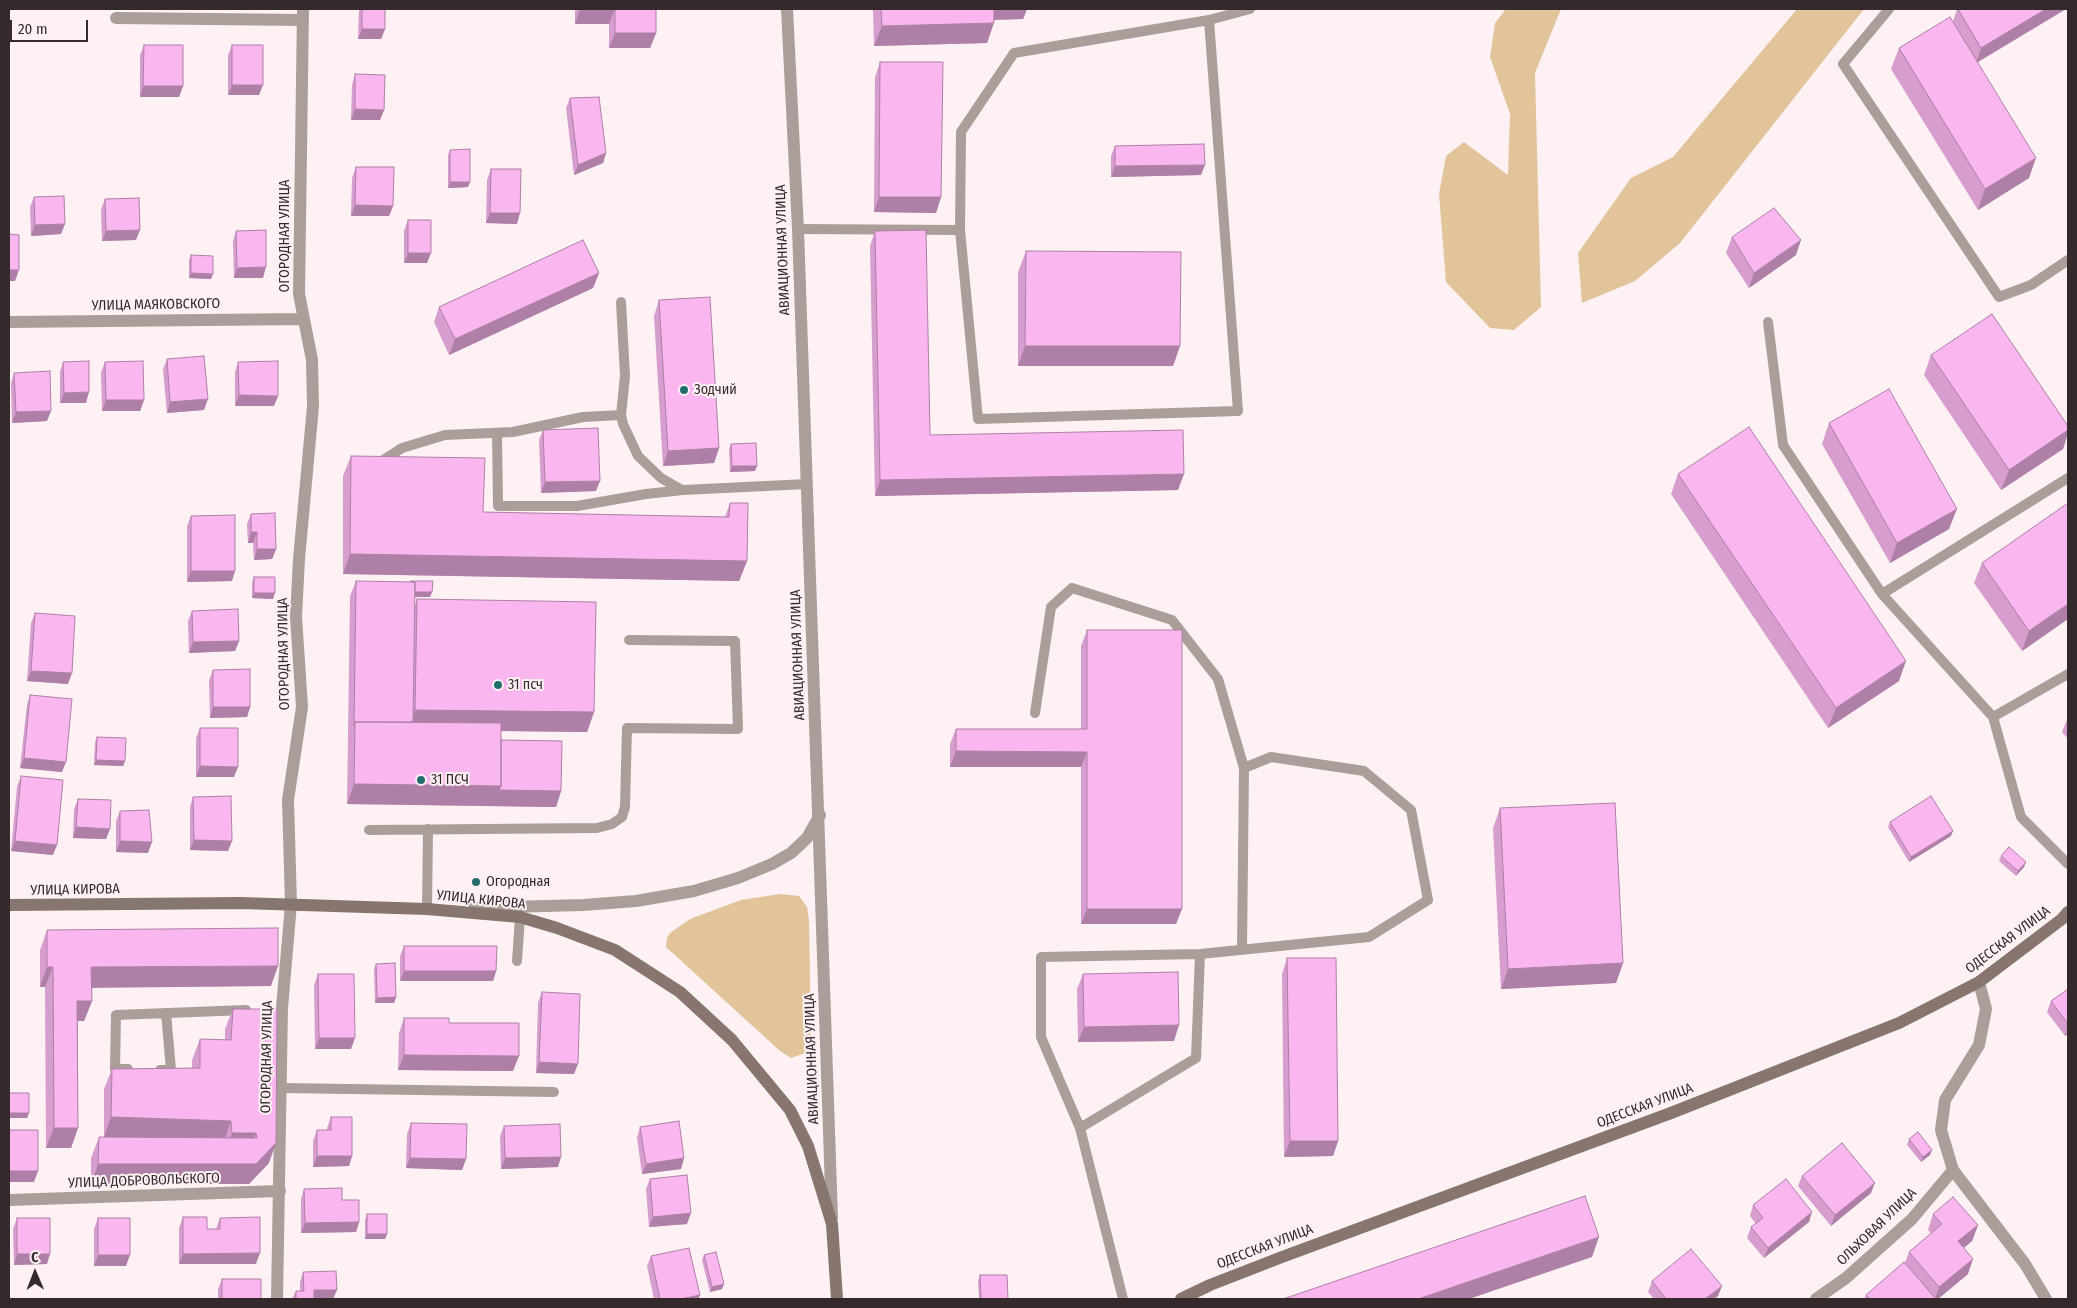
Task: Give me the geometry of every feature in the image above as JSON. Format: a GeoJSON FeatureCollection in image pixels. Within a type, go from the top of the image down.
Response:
{"type":"FeatureCollection","features":[{"type":"Feature","properties":{"kind":"main road","name":"УЛИЦА КИРОВА"},"geometry":{"type":"LineString","coordinates":[[9,905],[291,904],[427,909],[520,917],[557,928],[615,950],[680,992],[732,1040],[790,1110],[808,1146],[832,1224]]}},
{"type":"Feature","properties":{"kind":"main road","name":"ОДЕССКАЯ УЛИЦА"},"geometry":{"type":"LineString","coordinates":[[1181,1299],[1210,1285],[1671,1112],[1899,1023],[1979,982],[2066,918]]}},
{"type":"Feature","properties":{"kind":"main road","name":"АВИАЦИОННАЯ УЛИЦА"},"geometry":{"type":"LineString","coordinates":[[832,1224],[837,1299]]}},
{"type":"Feature","properties":{"kind":"street","name":"АВИАЦИОННАЯ УЛИЦА"},"geometry":{"type":"LineString","coordinates":[[786,9],[798,229],[806,484],[820,815],[832,1224]]}},
{"type":"Feature","properties":{"kind":"street"},"geometry":{"type":"LineString","coordinates":[[116,18],[303,14]]}},
{"type":"Feature","properties":{"kind":"street","name":"ОГОРОДНАЯ УЛИЦА"},"geometry":{"type":"LineString","coordinates":[[277,1299],[281,1088],[271,1009],[291,904],[288,800],[302,707],[296,617],[299,559],[313,406],[312,360],[299,294],[303,14]]}},
{"type":"Feature","properties":{"kind":"street","name":"УЛИЦА МАЯКОВСКОГО"},"geometry":{"type":"LineString","coordinates":[[9,322],[303,319]]}},
{"type":"Feature","properties":{"kind":"street"},"geometry":{"type":"LineString","coordinates":[[427,909],[583,905],[636,900],[694,891],[738,878],[772,864],[791,853],[807,838],[820,815]]}},
{"type":"Feature","properties":{"kind":"street"},"geometry":{"type":"LineString","coordinates":[[1979,982],[1986,1009],[1979,1045],[1945,1100],[1940,1130],[1953,1170],[2025,1264],[2046,1299]]}},
{"type":"Feature","properties":{"kind":"street","name":"ОЛЬХОВАЯ УЛИЦА"},"geometry":{"type":"LineString","coordinates":[[1816,1299],[1846,1278],[1912,1219],[1953,1170]]}},
{"type":"Feature","properties":{"kind":"street","name":"УЛИЦА ДОБРОВОЛЬСКОГО"},"geometry":{"type":"LineString","coordinates":[[9,1200],[280,1191]]}},
{"type":"Feature","properties":{"kind":"lane"},"geometry":{"type":"LineString","coordinates":[[1209,20],[1238,412],[978,419],[960,230],[961,132],[1014,53],[1209,20],[1250,9]]}},
{"type":"Feature","properties":{"kind":"lane"},"geometry":{"type":"LineString","coordinates":[[1889,9],[1843,64],[1999,297],[2031,285],[2068,260]]}},
{"type":"Feature","properties":{"kind":"lane"},"geometry":{"type":"LineString","coordinates":[[798,229],[960,230]]}},
{"type":"Feature","properties":{"kind":"lane"},"geometry":{"type":"LineString","coordinates":[[620,302],[626,376],[621,414],[623,424],[638,456],[661,478],[683,490]]}},
{"type":"Feature","properties":{"kind":"lane"},"geometry":{"type":"LineString","coordinates":[[1768,322],[1782,445],[1882,594],[1994,717],[2021,817],[2068,864]]}},
{"type":"Feature","properties":{"kind":"lane"},"geometry":{"type":"LineString","coordinates":[[382,461],[402,448],[445,435],[514,432],[583,416],[621,414]]}},
{"type":"Feature","properties":{"kind":"lane"},"geometry":{"type":"LineString","coordinates":[[497,433],[498,506],[577,506],[646,494],[683,490],[806,484]]}},
{"type":"Feature","properties":{"kind":"lane"},"geometry":{"type":"LineString","coordinates":[[1882,594],[2068,478]]}},
{"type":"Feature","properties":{"kind":"lane"},"geometry":{"type":"LineString","coordinates":[[1035,713],[1051,607],[1072,588],[1172,620],[1218,679],[1244,768],[1242,949]]}},
{"type":"Feature","properties":{"kind":"lane"},"geometry":{"type":"LineString","coordinates":[[369,830],[597,828],[612,824],[622,817],[625,807],[627,728],[738,728],[736,641],[628,640]]}},
{"type":"Feature","properties":{"kind":"lane"},"geometry":{"type":"LineString","coordinates":[[1994,717],[2068,674]]}},
{"type":"Feature","properties":{"kind":"lane"},"geometry":{"type":"LineString","coordinates":[[1123,1299],[1080,1128],[1041,1037],[1041,957],[1200,954],[1369,937],[1428,900],[1411,810],[1364,772],[1271,757],[1244,768]]}},
{"type":"Feature","properties":{"kind":"lane"},"geometry":{"type":"LineString","coordinates":[[427,909],[428,829]]}},
{"type":"Feature","properties":{"kind":"lane"},"geometry":{"type":"LineString","coordinates":[[517,961],[520,917]]}},
{"type":"Feature","properties":{"kind":"lane"},"geometry":{"type":"LineString","coordinates":[[1080,1128],[1196,1058],[1200,954]]}},
{"type":"Feature","properties":{"kind":"lane"},"geometry":{"type":"LineString","coordinates":[[166,1013],[171,1070],[115,1069],[116,1015],[166,1013],[271,1009]]}},
{"type":"Feature","properties":{"kind":"lane"},"geometry":{"type":"LineString","coordinates":[[281,1088],[554,1092]]}},
{"type":"Feature","properties":{"kind":"shaded area"},"geometry":{"type":"Polygon","coordinates":[[[1506,9],[1561,9],[1535,73],[1541,307],[1514,330],[1490,328],[1446,282],[1439,194],[1446,156],[1464,142],[1508,175],[1510,114],[1490,57],[1495,23],[1506,9]]]}},
{"type":"Feature","properties":{"kind":"shaded area"},"geometry":{"type":"Polygon","coordinates":[[[1797,9],[1864,9],[1680,243],[1635,281],[1582,303],[1578,253],[1631,178],[1673,157],[1797,9]]]}},
{"type":"Feature","properties":{"kind":"shaded area"},"geometry":{"type":"Polygon","coordinates":[[[780,894],[799,896],[807,907],[809,920],[811,1034],[805,1053],[791,1058],[780,1051],[666,947],[667,938],[670,933],[690,919],[741,900],[780,894]]]}},
{"type":"Feature","properties":{"kind":"building"},"geometry":{"type":"Polygon","coordinates":[[[362,9],[385,9],[385,29],[362,29],[362,9]]]}},
{"type":"Feature","properties":{"kind":"building"},"geometry":{"type":"Polygon","coordinates":[[[615,9],[656,9],[656,33],[615,33],[615,9]]]}},
{"type":"Feature","properties":{"kind":"building"},"geometry":{"type":"Polygon","coordinates":[[[881,9],[994,9],[994,23],[882,26],[881,9]]]}},
{"type":"Feature","properties":{"kind":"building"},"geometry":{"type":"Polygon","coordinates":[[[1958,9],[2046,9],[1981,48],[1958,9]]]}},
{"type":"Feature","properties":{"kind":"building"},"geometry":{"type":"Polygon","coordinates":[[[1950,17],[2036,158],[1985,189],[1899,48],[1950,17]]]}},
{"type":"Feature","properties":{"kind":"building"},"geometry":{"type":"Polygon","coordinates":[[[144,45],[183,45],[183,86],[143,86],[144,45]]]}},
{"type":"Feature","properties":{"kind":"building"},"geometry":{"type":"Polygon","coordinates":[[[232,45],[263,45],[263,85],[232,85],[232,45]]]}},
{"type":"Feature","properties":{"kind":"building"},"geometry":{"type":"Polygon","coordinates":[[[880,62],[943,62],[941,197],[879,197],[880,62]]]}},
{"type":"Feature","properties":{"kind":"building"},"geometry":{"type":"Polygon","coordinates":[[[355,74],[385,75],[384,110],[355,109],[355,74]]]}},
{"type":"Feature","properties":{"kind":"building"},"geometry":{"type":"Polygon","coordinates":[[[599,97],[606,153],[578,165],[570,98],[599,97]]]}},
{"type":"Feature","properties":{"kind":"building"},"geometry":{"type":"Polygon","coordinates":[[[1204,144],[1205,165],[1115,166],[1115,146],[1204,144]]]}},
{"type":"Feature","properties":{"kind":"building"},"geometry":{"type":"Polygon","coordinates":[[[470,149],[470,182],[450,182],[450,150],[470,149]]]}},
{"type":"Feature","properties":{"kind":"building"},"geometry":{"type":"Polygon","coordinates":[[[356,167],[394,167],[393,206],[355,205],[356,167]]]}},
{"type":"Feature","properties":{"kind":"building"},"geometry":{"type":"Polygon","coordinates":[[[491,169],[521,169],[520,213],[490,213],[491,169]]]}},
{"type":"Feature","properties":{"kind":"building"},"geometry":{"type":"Polygon","coordinates":[[[64,196],[65,224],[35,225],[34,197],[64,196]]]}},
{"type":"Feature","properties":{"kind":"building"},"geometry":{"type":"Polygon","coordinates":[[[139,198],[140,230],[106,231],[105,199],[139,198]]]}},
{"type":"Feature","properties":{"kind":"building"},"geometry":{"type":"Polygon","coordinates":[[[1774,208],[1801,240],[1754,273],[1732,237],[1774,208]]]}},
{"type":"Feature","properties":{"kind":"building"},"geometry":{"type":"Polygon","coordinates":[[[408,220],[431,220],[431,253],[408,253],[408,220]]]}},
{"type":"Feature","properties":{"kind":"building"},"geometry":{"type":"Polygon","coordinates":[[[266,230],[266,267],[237,268],[236,231],[266,230]]]}},
{"type":"Feature","properties":{"kind":"building"},"geometry":{"type":"Polygon","coordinates":[[[926,230],[930,435],[1183,430],[1184,474],[880,480],[875,231],[926,230]]]}},
{"type":"Feature","properties":{"kind":"building"},"geometry":{"type":"Polygon","coordinates":[[[9,234],[19,235],[19,270],[9,270],[9,234]]]}},
{"type":"Feature","properties":{"kind":"building"},"geometry":{"type":"Polygon","coordinates":[[[583,240],[599,273],[455,339],[439,307],[583,240]]]}},
{"type":"Feature","properties":{"kind":"building"},"geometry":{"type":"Polygon","coordinates":[[[1026,251],[1181,252],[1180,346],[1025,346],[1026,251]]]}},
{"type":"Feature","properties":{"kind":"building"},"geometry":{"type":"Polygon","coordinates":[[[191,255],[213,256],[213,274],[191,273],[191,255]]]}},
{"type":"Feature","properties":{"kind":"building","name":"Зодчий"},"geometry":{"type":"Polygon","coordinates":[[[710,297],[719,448],[668,451],[659,300],[710,297]]]}},
{"type":"Feature","properties":{"kind":"building"},"geometry":{"type":"Polygon","coordinates":[[[1992,314],[2068,426],[2068,430],[2009,470],[1931,355],[1992,314]]]}},
{"type":"Feature","properties":{"kind":"building"},"geometry":{"type":"Polygon","coordinates":[[[204,356],[208,399],[170,402],[167,359],[204,356]]]}},
{"type":"Feature","properties":{"kind":"building"},"geometry":{"type":"Polygon","coordinates":[[[89,361],[89,392],[64,393],[63,362],[89,361]]]}},
{"type":"Feature","properties":{"kind":"building"},"geometry":{"type":"Polygon","coordinates":[[[143,361],[144,400],[106,400],[105,362],[143,361]]]}},
{"type":"Feature","properties":{"kind":"building"},"geometry":{"type":"Polygon","coordinates":[[[278,361],[278,396],[239,395],[238,362],[278,361]]]}},
{"type":"Feature","properties":{"kind":"building"},"geometry":{"type":"Polygon","coordinates":[[[50,371],[51,411],[16,412],[14,373],[50,371]]]}},
{"type":"Feature","properties":{"kind":"building"},"geometry":{"type":"Polygon","coordinates":[[[1889,389],[1957,509],[1897,543],[1829,423],[1889,389]]]}},
{"type":"Feature","properties":{"kind":"building"},"geometry":{"type":"Polygon","coordinates":[[[1749,427],[1906,661],[1836,708],[1678,474],[1749,427]]]}},
{"type":"Feature","properties":{"kind":"building"},"geometry":{"type":"Polygon","coordinates":[[[598,428],[600,481],[545,482],[543,430],[598,428]]]}},
{"type":"Feature","properties":{"kind":"building"},"geometry":{"type":"Polygon","coordinates":[[[756,443],[757,466],[732,466],[731,444],[756,443]]]}},
{"type":"Feature","properties":{"kind":"building"},"geometry":{"type":"Polygon","coordinates":[[[351,456],[485,458],[483,512],[729,517],[730,503],[748,503],[747,561],[350,554],[351,456]]]}},
{"type":"Feature","properties":{"kind":"building"},"geometry":{"type":"Polygon","coordinates":[[[2068,503],[2068,604],[2029,631],[1982,563],[2068,503]]]}},
{"type":"Feature","properties":{"kind":"building"},"geometry":{"type":"Polygon","coordinates":[[[275,513],[276,549],[257,549],[257,532],[251,532],[251,514],[275,513]]]}},
{"type":"Feature","properties":{"kind":"building"},"geometry":{"type":"Polygon","coordinates":[[[235,515],[235,571],[191,571],[191,516],[235,515]]]}},
{"type":"Feature","properties":{"kind":"building"},"geometry":{"type":"Polygon","coordinates":[[[254,577],[275,577],[275,593],[254,593],[254,577]]]}},
{"type":"Feature","properties":{"kind":"building"},"geometry":{"type":"Polygon","coordinates":[[[356,581],[415,582],[413,722],[355,722],[354,726],[356,581]]]}},
{"type":"Feature","properties":{"kind":"building"},"geometry":{"type":"Polygon","coordinates":[[[411,581],[433,581],[432,592],[415,592],[415,582],[411,581]]]}},
{"type":"Feature","properties":{"kind":"building","name":"31 псч"},"geometry":{"type":"Polygon","coordinates":[[[417,599],[596,602],[594,712],[415,710],[417,599]]]}},
{"type":"Feature","properties":{"kind":"building"},"geometry":{"type":"Polygon","coordinates":[[[238,609],[239,641],[193,642],[192,611],[238,609]]]}},
{"type":"Feature","properties":{"kind":"building"},"geometry":{"type":"Polygon","coordinates":[[[35,613],[75,616],[72,673],[31,671],[35,613]]]}},
{"type":"Feature","properties":{"kind":"building"},"geometry":{"type":"Polygon","coordinates":[[[1087,630],[1182,630],[1182,909],[1087,909],[1087,752],[956,751],[956,729],[1087,729],[1087,630]]]}},
{"type":"Feature","properties":{"kind":"building"},"geometry":{"type":"Polygon","coordinates":[[[250,669],[250,707],[213,707],[213,670],[250,669]]]}},
{"type":"Feature","properties":{"kind":"building"},"geometry":{"type":"Polygon","coordinates":[[[30,695],[72,699],[66,762],[24,758],[30,695]]]}},
{"type":"Feature","properties":{"kind":"building","name":"31 ПСЧ"},"geometry":{"type":"Polygon","coordinates":[[[355,722],[501,723],[501,786],[354,784],[355,722]]]}},
{"type":"Feature","properties":{"kind":"building"},"geometry":{"type":"Polygon","coordinates":[[[200,728],[238,728],[238,767],[200,766],[200,728]]]}},
{"type":"Feature","properties":{"kind":"building"},"geometry":{"type":"Polygon","coordinates":[[[97,737],[126,738],[125,761],[96,760],[97,737]]]}},
{"type":"Feature","properties":{"kind":"building"},"geometry":{"type":"Polygon","coordinates":[[[501,740],[562,741],[561,791],[499,790],[501,786],[501,740]]]}},
{"type":"Feature","properties":{"kind":"building"},"geometry":{"type":"Polygon","coordinates":[[[21,776],[63,780],[57,845],[15,841],[21,776]]]}},
{"type":"Feature","properties":{"kind":"building"},"geometry":{"type":"Polygon","coordinates":[[[231,796],[232,841],[194,840],[193,797],[231,796]]]}},
{"type":"Feature","properties":{"kind":"building"},"geometry":{"type":"Polygon","coordinates":[[[1931,796],[1953,831],[1911,857],[1890,822],[1931,796]]]}},
{"type":"Feature","properties":{"kind":"building"},"geometry":{"type":"Polygon","coordinates":[[[78,799],[111,800],[110,829],[76,827],[78,799]]]}},
{"type":"Feature","properties":{"kind":"building"},"geometry":{"type":"Polygon","coordinates":[[[1615,803],[1623,963],[1508,969],[1500,808],[1615,803]]]}},
{"type":"Feature","properties":{"kind":"building"},"geometry":{"type":"Polygon","coordinates":[[[149,810],[152,842],[120,841],[120,811],[149,810]]]}},
{"type":"Feature","properties":{"kind":"building"},"geometry":{"type":"Polygon","coordinates":[[[2009,847],[2026,862],[2018,871],[2001,856],[2009,847]]]}},
{"type":"Feature","properties":{"kind":"building"},"geometry":{"type":"Polygon","coordinates":[[[278,928],[278,966],[91,967],[92,1001],[77,1001],[78,1128],[54,1128],[53,967],[47,967],[47,930],[278,928]]]}},
{"type":"Feature","properties":{"kind":"building"},"geometry":{"type":"Polygon","coordinates":[[[404,946],[497,946],[496,971],[404,971],[404,946]]]}},
{"type":"Feature","properties":{"kind":"building"},"geometry":{"type":"Polygon","coordinates":[[[1287,958],[1336,958],[1338,1141],[1290,1141],[1287,958]]]}},
{"type":"Feature","properties":{"kind":"building"},"geometry":{"type":"Polygon","coordinates":[[[395,963],[396,997],[377,998],[376,964],[395,963]]]}},
{"type":"Feature","properties":{"kind":"building"},"geometry":{"type":"Polygon","coordinates":[[[1178,972],[1179,1025],[1084,1027],[1083,974],[1178,972]]]}},
{"type":"Feature","properties":{"kind":"building"},"geometry":{"type":"Polygon","coordinates":[[[318,974],[354,974],[355,1038],[319,1038],[318,974]]]}},
{"type":"Feature","properties":{"kind":"building"},"geometry":{"type":"Polygon","coordinates":[[[2068,989],[2068,1024],[2051,1001],[2068,989]]]}},
{"type":"Feature","properties":{"kind":"building"},"geometry":{"type":"Polygon","coordinates":[[[542,992],[580,994],[578,1064],[539,1062],[542,992]]]}},
{"type":"Feature","properties":{"kind":"building"},"geometry":{"type":"Polygon","coordinates":[[[233,1009],[277,1009],[276,1143],[256,1164],[98,1164],[99,1137],[257,1138],[256,1133],[232,1133],[231,1121],[111,1117],[112,1069],[200,1068],[200,1039],[231,1040],[233,1009]]]}},
{"type":"Feature","properties":{"kind":"building"},"geometry":{"type":"Polygon","coordinates":[[[404,1018],[449,1018],[449,1023],[519,1023],[519,1056],[404,1055],[404,1018]]]}},
{"type":"Feature","properties":{"kind":"building"},"geometry":{"type":"Polygon","coordinates":[[[9,1093],[29,1093],[29,1113],[9,1113],[9,1093]]]}},
{"type":"Feature","properties":{"kind":"building"},"geometry":{"type":"Polygon","coordinates":[[[331,1117],[352,1117],[352,1156],[317,1156],[317,1130],[331,1130],[331,1117]]]}},
{"type":"Feature","properties":{"kind":"building"},"geometry":{"type":"Polygon","coordinates":[[[679,1121],[684,1158],[646,1164],[640,1127],[679,1121]]]}},
{"type":"Feature","properties":{"kind":"building"},"geometry":{"type":"Polygon","coordinates":[[[411,1123],[467,1124],[466,1159],[410,1158],[411,1123]]]}},
{"type":"Feature","properties":{"kind":"building"},"geometry":{"type":"Polygon","coordinates":[[[560,1124],[561,1157],[505,1158],[504,1126],[560,1124]]]}},
{"type":"Feature","properties":{"kind":"building"},"geometry":{"type":"Polygon","coordinates":[[[9,1130],[38,1130],[38,1171],[9,1171],[9,1130]]]}},
{"type":"Feature","properties":{"kind":"building"},"geometry":{"type":"Polygon","coordinates":[[[1918,1132],[1932,1150],[1923,1157],[1909,1139],[1918,1132]]]}},
{"type":"Feature","properties":{"kind":"building"},"geometry":{"type":"Polygon","coordinates":[[[1842,1143],[1875,1183],[1835,1215],[1802,1176],[1842,1143]]]}},
{"type":"Feature","properties":{"kind":"building"},"geometry":{"type":"Polygon","coordinates":[[[687,1175],[691,1213],[653,1217],[650,1179],[687,1175]]]}},
{"type":"Feature","properties":{"kind":"building"},"geometry":{"type":"Polygon","coordinates":[[[1786,1179],[1812,1212],[1768,1248],[1751,1227],[1763,1218],[1753,1205],[1786,1179]]]}},
{"type":"Feature","properties":{"kind":"building"},"geometry":{"type":"Polygon","coordinates":[[[342,1188],[342,1200],[359,1200],[359,1222],[305,1223],[304,1189],[342,1188]]]}},
{"type":"Feature","properties":{"kind":"building"},"geometry":{"type":"Polygon","coordinates":[[[1585,1196],[1599,1237],[1418,1299],[1283,1299],[1585,1196]]]}},
{"type":"Feature","properties":{"kind":"building"},"geometry":{"type":"Polygon","coordinates":[[[1953,1197],[1978,1225],[1958,1241],[1973,1259],[1939,1287],[1909,1252],[1942,1224],[1933,1214],[1953,1197]]]}},
{"type":"Feature","properties":{"kind":"building"},"geometry":{"type":"Polygon","coordinates":[[[367,1214],[387,1214],[387,1234],[367,1234],[367,1214]]]}},
{"type":"Feature","properties":{"kind":"building"},"geometry":{"type":"Polygon","coordinates":[[[183,1217],[207,1217],[207,1229],[220,1229],[220,1218],[260,1217],[260,1253],[183,1254],[183,1217]]]}},
{"type":"Feature","properties":{"kind":"building"},"geometry":{"type":"Polygon","coordinates":[[[17,1218],[50,1218],[50,1254],[17,1254],[17,1218]]]}},
{"type":"Feature","properties":{"kind":"building"},"geometry":{"type":"Polygon","coordinates":[[[98,1218],[130,1218],[130,1255],[98,1255],[98,1218]]]}},
{"type":"Feature","properties":{"kind":"building"},"geometry":{"type":"Polygon","coordinates":[[[689,1248],[700,1295],[681,1299],[660,1299],[651,1256],[689,1248]]]}},
{"type":"Feature","properties":{"kind":"building"},"geometry":{"type":"Polygon","coordinates":[[[1691,1249],[1722,1286],[1705,1299],[1666,1299],[1652,1281],[1691,1249]]]}},
{"type":"Feature","properties":{"kind":"building"},"geometry":{"type":"Polygon","coordinates":[[[716,1252],[724,1284],[712,1287],[704,1255],[716,1252]]]}},
{"type":"Feature","properties":{"kind":"building"},"geometry":{"type":"Polygon","coordinates":[[[1904,1262],[1936,1299],[1870,1299],[1866,1295],[1904,1262]]]}},
{"type":"Feature","properties":{"kind":"building"},"geometry":{"type":"Polygon","coordinates":[[[336,1271],[337,1290],[314,1290],[314,1299],[296,1299],[296,1291],[304,1291],[303,1272],[336,1271]]]}},
{"type":"Feature","properties":{"kind":"building"},"geometry":{"type":"Polygon","coordinates":[[[980,1275],[1007,1275],[1008,1299],[981,1299],[980,1275]]]}},
{"type":"Feature","properties":{"kind":"building"},"geometry":{"type":"Polygon","coordinates":[[[222,1279],[261,1279],[261,1299],[222,1299],[222,1279]]]}},
{"type":"Feature","properties":{"kind":"place","name":"Зодчий"},"geometry":{"type":"Point","coordinates":[684,390]}},
{"type":"Feature","properties":{"kind":"place","name":"31 псч"},"geometry":{"type":"Point","coordinates":[498,685]}},
{"type":"Feature","properties":{"kind":"place","name":"31 ПСЧ"},"geometry":{"type":"Point","coordinates":[421,780]}},
{"type":"Feature","properties":{"kind":"place","name":"Огородная"},"geometry":{"type":"Point","coordinates":[476,882]}}]}
